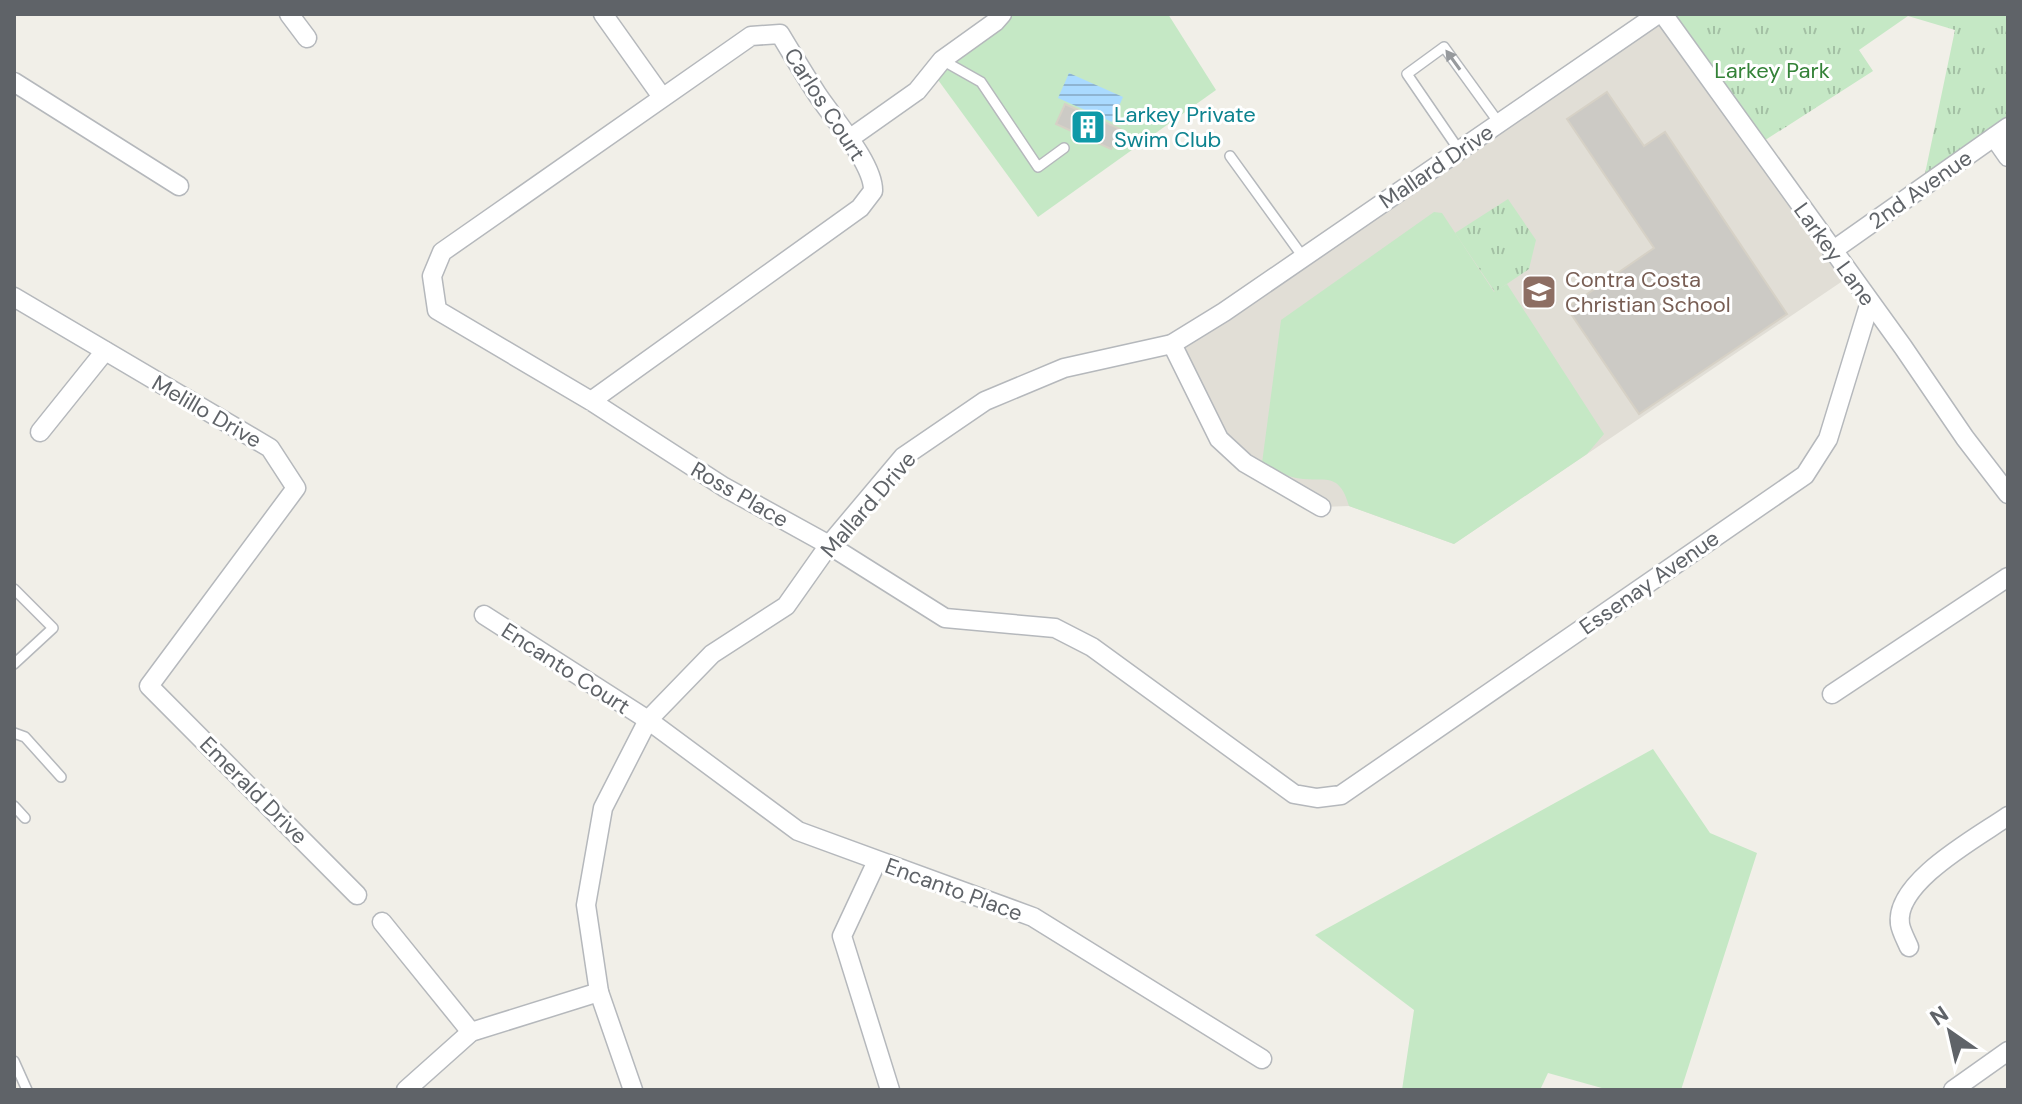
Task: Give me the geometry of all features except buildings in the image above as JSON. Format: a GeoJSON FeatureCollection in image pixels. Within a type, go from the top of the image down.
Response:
{"type":"FeatureCollection","features":[{"type":"Feature","properties":{"kind":"street"},"geometry":{"type":"LineString","coordinates":[[289,14],[307,38]]}},
{"type":"Feature","properties":{"kind":"street"},"geometry":{"type":"LineString","coordinates":[[603,14],[662,97]]}},
{"type":"Feature","properties":{"kind":"street"},"geometry":{"type":"LineString","coordinates":[[849,139],[917,91],[942,60],[1002,14]]}},
{"type":"Feature","properties":{"kind":"street","name":"Mallard Drive"},"geometry":{"type":"LineString","coordinates":[[633,1090],[599,992],[586,905],[603,808],[648,720],[712,654],[786,606],[829,545],[903,457],[985,401],[1064,368],[1172,344],[1660,14]]}},
{"type":"Feature","properties":{"kind":"street","name":"Larkey Lane"},"geometry":{"type":"LineString","coordinates":[[1660,14],[2008,494]]}},
{"type":"Feature","properties":{"kind":"street","name":"Carlos Court"},"geometry":{"type":"LineString","coordinates":[[437,310],[432,276],[442,252],[751,36],[780,34],[849,139],[873,184],[873,191],[860,208],[591,401]]}},
{"type":"Feature","properties":{"kind":"street"},"geometry":{"type":"LineString","coordinates":[[14,82],[179,186]]}},
{"type":"Feature","properties":{"kind":"street"},"geometry":{"type":"LineString","coordinates":[[2001,132],[2008,157]]}},
{"type":"Feature","properties":{"kind":"street","name":"2nd Avenue"},"geometry":{"type":"LineString","coordinates":[[1832,251],[2001,132]]}},
{"type":"Feature","properties":{"kind":"street","name":"Melillo Drive"},"geometry":{"type":"LineString","coordinates":[[14,297],[270,448],[296,488],[149,686]]}},
{"type":"Feature","properties":{"kind":"street","name":"Essenay Avenue"},"geometry":{"type":"LineString","coordinates":[[1341,795],[1805,475],[1828,439],[1870,302]]}},
{"type":"Feature","properties":{"kind":"street","name":"Ross Place"},"geometry":{"type":"LineString","coordinates":[[437,310],[591,401],[724,487],[829,545],[945,618],[1055,628],[1092,647],[1294,794],[1317,798],[1341,795]]}},
{"type":"Feature","properties":{"kind":"street"},"geometry":{"type":"LineString","coordinates":[[1172,344],[1219,439],[1245,463],[1321,507]]}},
{"type":"Feature","properties":{"kind":"street"},"geometry":{"type":"LineString","coordinates":[[40,432],[105,351]]}},
{"type":"Feature","properties":{"kind":"street"},"geometry":{"type":"LineString","coordinates":[[1832,694],[2008,577]]}},
{"type":"Feature","properties":{"kind":"street","name":"Encanto Court"},"geometry":{"type":"LineString","coordinates":[[484,615],[648,720]]}},
{"type":"Feature","properties":{"kind":"street","name":"Emerald Drive"},"geometry":{"type":"LineString","coordinates":[[149,686],[357,895]]}},
{"type":"Feature","properties":{"kind":"street","name":"Encanto Place"},"geometry":{"type":"LineString","coordinates":[[648,720],[798,831],[1033,917],[1262,1059]]}},
{"type":"Feature","properties":{"kind":"street"},"geometry":{"type":"LineString","coordinates":[[1909,947],[1899,922],[1905,897],[1927,872],[2008,816]]}},
{"type":"Feature","properties":{"kind":"street"},"geometry":{"type":"LineString","coordinates":[[877,861],[842,936],[890,1090]]}},
{"type":"Feature","properties":{"kind":"street"},"geometry":{"type":"LineString","coordinates":[[382,922],[471,1032]]}},
{"type":"Feature","properties":{"kind":"street"},"geometry":{"type":"LineString","coordinates":[[406,1090],[471,1032],[599,992]]}},
{"type":"Feature","properties":{"kind":"street"},"geometry":{"type":"LineString","coordinates":[[1953,1090],[2008,1051]]}},
{"type":"Feature","properties":{"kind":"lane"},"geometry":{"type":"LineString","coordinates":[[1459,150],[1407,74],[1444,47],[1499,123]]}},
{"type":"Feature","properties":{"kind":"lane"},"geometry":{"type":"LineString","coordinates":[[942,60],[981,82],[1038,167],[1064,148]]}},
{"type":"Feature","properties":{"kind":"lane"},"geometry":{"type":"LineString","coordinates":[[1230,156],[1303,257]]}},
{"type":"Feature","properties":{"kind":"lane"},"geometry":{"type":"LineString","coordinates":[[14,589],[53,628],[14,664]]}},
{"type":"Feature","properties":{"kind":"lane"},"geometry":{"type":"LineString","coordinates":[[14,733],[25,737],[61,777]]}},
{"type":"Feature","properties":{"kind":"lane"},"geometry":{"type":"LineString","coordinates":[[14,806],[25,818]]}},
{"type":"Feature","properties":{"kind":"lane"},"geometry":{"type":"LineString","coordinates":[[14,1061],[27,1090]]}},
{"type":"Feature","properties":{"kind":"shaded area","name":"Contra Costa Christian School"},"geometry":{"type":"Polygon","coordinates":[[[1658,14],[1850,276],[1454,544],[1349,506],[1321,507],[1219,439],[1172,344],[1658,14]]]}},
{"type":"Feature","properties":{"kind":"green space"},"geometry":{"type":"Polygon","coordinates":[[[1002,14],[1168,14],[1216,90],[1038,217],[933,73],[1002,14]]]}},
{"type":"Feature","properties":{"kind":"green space","name":"Larkey Park"},"geometry":{"type":"Polygon","coordinates":[[[1663,14],[2008,14],[2008,127],[1922,188],[1955,30],[1908,16],[1859,50],[1873,71],[1756,146],[1663,14]]]}},
{"type":"Feature","properties":{"kind":"green space"},"geometry":{"type":"Polygon","coordinates":[[[1508,199],[1536,240],[1529,269],[1495,292],[1455,233],[1508,199]]]}},
{"type":"Feature","properties":{"kind":"green space"},"geometry":{"type":"Polygon","coordinates":[[[1434,212],[1442,213],[1494,292],[1507,284],[1604,434],[1587,454],[1454,544],[1349,506],[1340,486],[1334,482],[1284,475],[1262,463],[1281,320],[1434,212]]]}},
{"type":"Feature","properties":{"kind":"green space"},"geometry":{"type":"Polygon","coordinates":[[[1653,749],[1710,833],[1757,853],[1681,1090],[1609,1090],[1548,1073],[1540,1090],[1402,1090],[1414,1010],[1315,935],[1653,749]]]}},
{"type":"Feature","properties":{"kind":"water"},"geometry":{"type":"Polygon","coordinates":[[[1069,73],[1123,97],[1112,122],[1058,98],[1069,73]]]}},
{"type":"Feature","properties":{"kind":"place","name":"Larkey Private Swim Club"},"geometry":{"type":"Point","coordinates":[1088,127]}},
{"type":"Feature","properties":{"kind":"place","name":"Contra Costa Christian School"},"geometry":{"type":"Point","coordinates":[1539,292]}}]}
